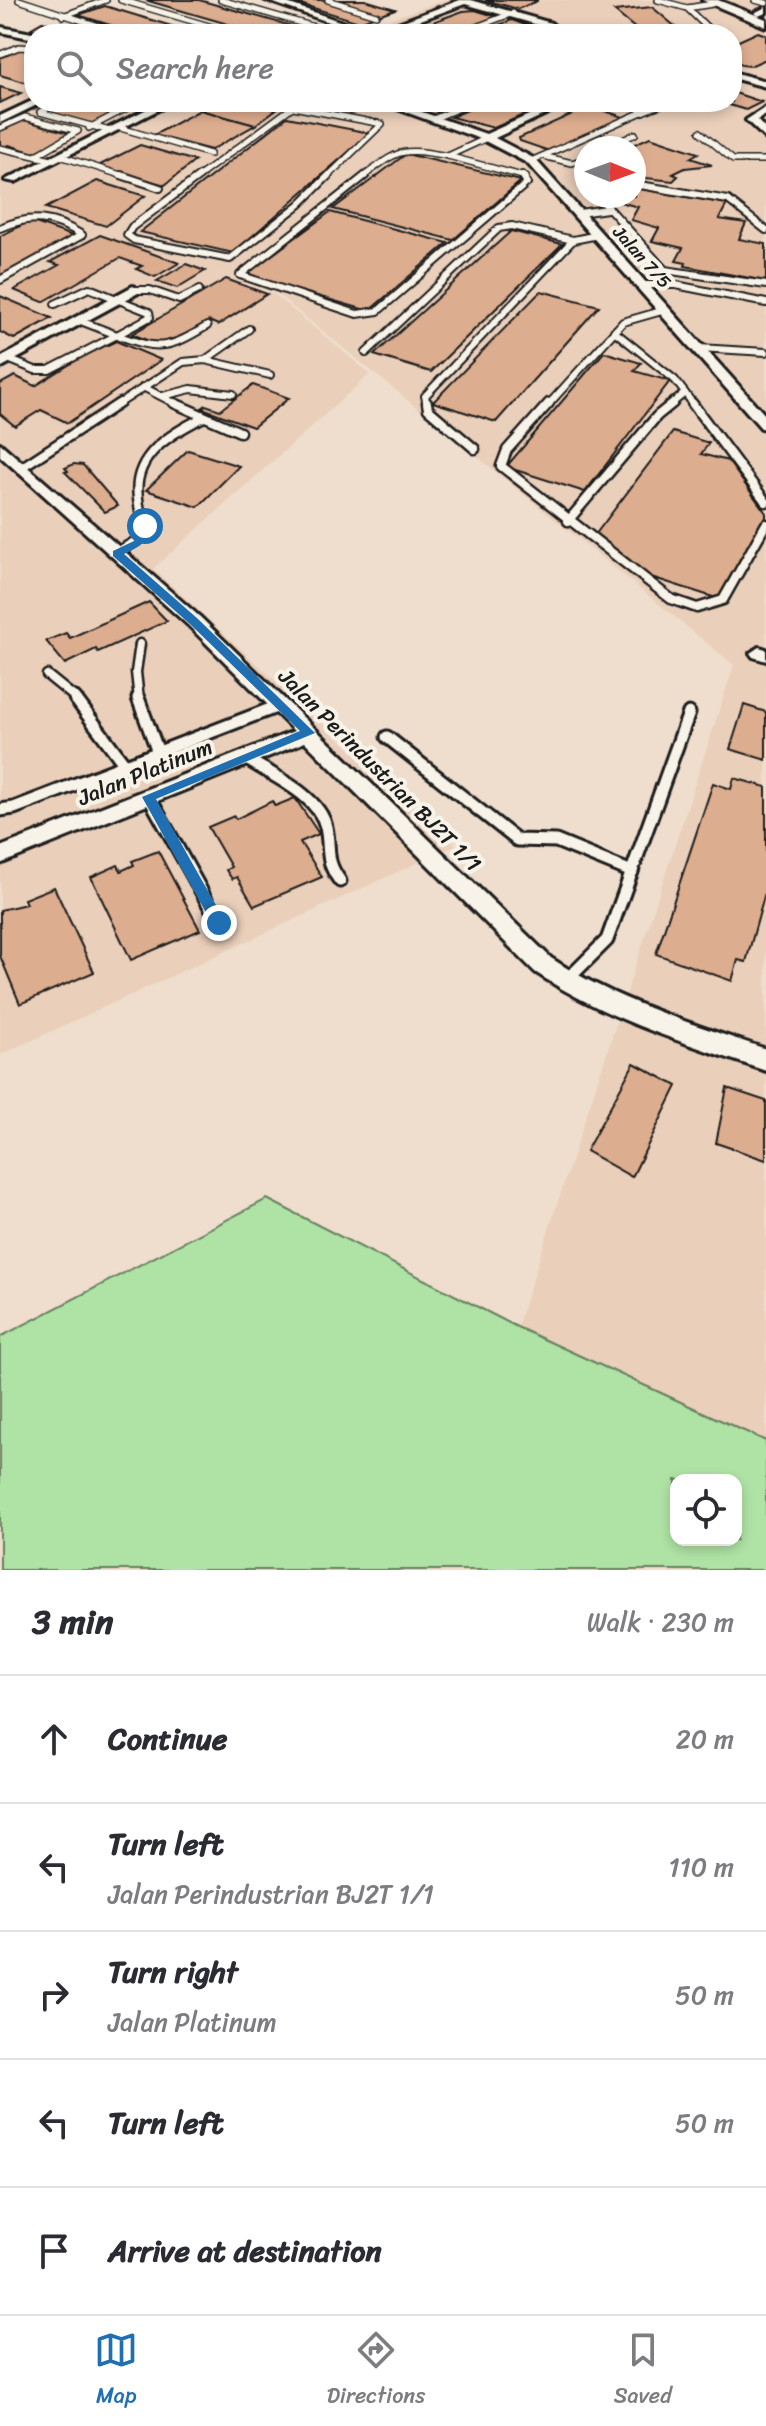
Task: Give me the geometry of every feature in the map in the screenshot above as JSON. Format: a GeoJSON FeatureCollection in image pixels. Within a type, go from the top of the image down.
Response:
{"type":"FeatureCollection","features":[{"type":"Feature","properties":{"kind":"street"},"geometry":{"type":"LineString","coordinates":[[269,0],[343,24]]}},
{"type":"Feature","properties":{"kind":"street"},"geometry":{"type":"LineString","coordinates":[[400,24],[465,1],[513,13],[536,24]]}},
{"type":"Feature","properties":{"kind":"street"},"geometry":{"type":"LineString","coordinates":[[713,1],[764,13]]}},
{"type":"Feature","properties":{"kind":"street"},"geometry":{"type":"LineString","coordinates":[[1,30],[24,34]]}},
{"type":"Feature","properties":{"kind":"street"},"geometry":{"type":"LineString","coordinates":[[742,78],[766,84]]}},
{"type":"Feature","properties":{"kind":"street"},"geometry":{"type":"LineString","coordinates":[[3,117],[24,108]]}},
{"type":"Feature","properties":{"kind":"street"},"geometry":{"type":"LineString","coordinates":[[766,110],[751,120],[766,136]]}},
{"type":"Feature","properties":{"kind":"street"},"geometry":{"type":"LineString","coordinates":[[11,180],[149,112]]}},
{"type":"Feature","properties":{"kind":"street","name":"Jalan 7/5"},"geometry":{"type":"LineString","coordinates":[[412,112],[487,138],[531,161],[766,425]]}},
{"type":"Feature","properties":{"kind":"street"},"geometry":{"type":"LineString","coordinates":[[487,138],[544,112]]}},
{"type":"Feature","properties":{"kind":"street"},"geometry":{"type":"LineString","coordinates":[[4,361],[133,290]]}},
{"type":"Feature","properties":{"kind":"street","name":"Jalan Perindustrian BJ2T 1/1"},"geometry":{"type":"LineString","coordinates":[[7,457],[281,705],[543,965],[565,982],[603,1001],[766,1060]]}},
{"type":"Feature","properties":{"kind":"street","name":"Jalan Platinum"},"geometry":{"type":"LineString","coordinates":[[0,856],[309,733]]}},
{"type":"Feature","properties":{"kind":"lane"},"geometry":{"type":"LineString","coordinates":[[19,0],[90,24]]}},
{"type":"Feature","properties":{"kind":"lane"},"geometry":{"type":"LineString","coordinates":[[63,16],[106,0]]}},
{"type":"Feature","properties":{"kind":"lane"},"geometry":{"type":"LineString","coordinates":[[121,0],[202,24]]}},
{"type":"Feature","properties":{"kind":"lane"},"geometry":{"type":"LineString","coordinates":[[221,0],[304,24]]}},
{"type":"Feature","properties":{"kind":"lane"},"geometry":{"type":"LineString","coordinates":[[328,0],[376,15]]}},
{"type":"Feature","properties":{"kind":"lane"},"geometry":{"type":"LineString","coordinates":[[658,0],[687,8],[704,24]]}},
{"type":"Feature","properties":{"kind":"lane"},"geometry":{"type":"LineString","coordinates":[[755,0],[764,13]]}},
{"type":"Feature","properties":{"kind":"lane"},"geometry":{"type":"LineString","coordinates":[[687,8],[713,1]]}},
{"type":"Feature","properties":{"kind":"lane"},"geometry":{"type":"LineString","coordinates":[[484,24],[513,13]]}},
{"type":"Feature","properties":{"kind":"lane"},"geometry":{"type":"LineString","coordinates":[[1,54],[24,47]]}},
{"type":"Feature","properties":{"kind":"lane"},"geometry":{"type":"LineString","coordinates":[[40,112],[89,128],[114,129],[210,154]]}},
{"type":"Feature","properties":{"kind":"lane"},"geometry":{"type":"LineString","coordinates":[[89,128],[120,112]]}},
{"type":"Feature","properties":{"kind":"lane"},"geometry":{"type":"LineString","coordinates":[[285,112],[132,227],[127,235],[134,240],[230,259],[300,204],[382,124],[330,112]]}},
{"type":"Feature","properties":{"kind":"lane"},"geometry":{"type":"LineString","coordinates":[[433,119],[450,112]]}},
{"type":"Feature","properties":{"kind":"lane"},"geometry":{"type":"LineString","coordinates":[[531,161],[547,157],[642,112]]}},
{"type":"Feature","properties":{"kind":"lane"},"geometry":{"type":"LineString","coordinates":[[0,128],[25,117],[78,131],[37,155]]}},
{"type":"Feature","properties":{"kind":"lane"},"geometry":{"type":"LineString","coordinates":[[700,132],[733,160],[766,160]]}},
{"type":"Feature","properties":{"kind":"lane"},"geometry":{"type":"LineString","coordinates":[[631,136],[635,134]]}},
{"type":"Feature","properties":{"kind":"lane"},"geometry":{"type":"LineString","coordinates":[[448,156],[520,174],[527,178],[527,183],[378,311],[357,314],[240,275],[394,153],[414,150],[448,156],[487,138]]}},
{"type":"Feature","properties":{"kind":"lane"},"geometry":{"type":"LineString","coordinates":[[0,148],[56,158],[160,188]]}},
{"type":"Feature","properties":{"kind":"lane"},"geometry":{"type":"LineString","coordinates":[[547,157],[574,162]]}},
{"type":"Feature","properties":{"kind":"lane"},"geometry":{"type":"LineString","coordinates":[[646,186],[728,200],[766,230]]}},
{"type":"Feature","properties":{"kind":"lane"},"geometry":{"type":"LineString","coordinates":[[579,213],[607,209],[665,270],[766,285]]}},
{"type":"Feature","properties":{"kind":"lane"},"geometry":{"type":"LineString","coordinates":[[0,228],[24,216],[40,215],[82,235],[0,280]]}},
{"type":"Feature","properties":{"kind":"lane"},"geometry":{"type":"LineString","coordinates":[[366,353],[499,228],[512,226],[573,240],[598,235]]}},
{"type":"Feature","properties":{"kind":"lane"},"geometry":{"type":"LineString","coordinates":[[475,449],[428,409],[425,396],[573,240]]}},
{"type":"Feature","properties":{"kind":"lane"},"geometry":{"type":"LineString","coordinates":[[643,285],[676,285],[766,303]]}},
{"type":"Feature","properties":{"kind":"lane"},"geometry":{"type":"LineString","coordinates":[[4,361],[35,370],[49,370],[151,314],[89,288],[55,304]]}},
{"type":"Feature","properties":{"kind":"lane"},"geometry":{"type":"LineString","coordinates":[[133,290],[150,290],[179,300],[199,290]]}},
{"type":"Feature","properties":{"kind":"lane"},"geometry":{"type":"LineString","coordinates":[[665,310],[623,322],[614,331],[501,458],[505,471],[655,589],[675,602],[698,609],[712,608],[723,600],[766,524]]}},
{"type":"Feature","properties":{"kind":"lane"},"geometry":{"type":"LineString","coordinates":[[78,320],[161,350],[207,326]]}},
{"type":"Feature","properties":{"kind":"lane"},"geometry":{"type":"LineString","coordinates":[[205,360],[249,329]]}},
{"type":"Feature","properties":{"kind":"lane"},"geometry":{"type":"LineString","coordinates":[[614,331],[675,380],[766,502]]}},
{"type":"Feature","properties":{"kind":"lane"},"geometry":{"type":"LineString","coordinates":[[699,348],[766,352]]}},
{"type":"Feature","properties":{"kind":"lane"},"geometry":{"type":"LineString","coordinates":[[7,457],[143,387],[175,365],[205,360],[270,375]]}},
{"type":"Feature","properties":{"kind":"lane"},"geometry":{"type":"LineString","coordinates":[[143,387],[202,418],[240,432]]}},
{"type":"Feature","properties":{"kind":"lane"},"geometry":{"type":"LineString","coordinates":[[163,396],[191,389],[233,394]]}},
{"type":"Feature","properties":{"kind":"lane"},"geometry":{"type":"LineString","coordinates":[[568,521],[657,416],[685,393]]}},
{"type":"Feature","properties":{"kind":"lane"},"geometry":{"type":"LineString","coordinates":[[116,553],[144,536],[137,496],[138,475],[145,457],[161,442],[202,418]]}},
{"type":"Feature","properties":{"kind":"lane"},"geometry":{"type":"LineString","coordinates":[[140,644],[133,678],[158,752]]}},
{"type":"Feature","properties":{"kind":"lane"},"geometry":{"type":"LineString","coordinates":[[47,675],[82,703],[125,765]]}},
{"type":"Feature","properties":{"kind":"lane"},"geometry":{"type":"LineString","coordinates":[[0,810],[14,808],[281,705]]}},
{"type":"Feature","properties":{"kind":"lane"},"geometry":{"type":"LineString","coordinates":[[565,982],[607,940],[689,713]]}},
{"type":"Feature","properties":{"kind":"lane"},"geometry":{"type":"LineString","coordinates":[[387,737],[517,840],[556,841],[632,872]]}},
{"type":"Feature","properties":{"kind":"lane"},"geometry":{"type":"LineString","coordinates":[[245,758],[318,807],[326,827],[328,864],[340,881]]}},
{"type":"Feature","properties":{"kind":"lane"},"geometry":{"type":"LineString","coordinates":[[149,797],[219,923]]}},
{"type":"Feature","properties":{"kind":"shaded area"},"geometry":{"type":"Polygon","coordinates":[[[444,0],[766,0],[766,1441],[517,1327],[734,665],[277,294],[205,269],[275,295],[370,374],[153,569],[456,845],[0,1055],[0,51],[24,39],[24,112],[31,112],[2,127],[34,112],[742,112],[742,24],[376,24],[444,0]]]}},
{"type":"Feature","properties":{"kind":"green space"},"geometry":{"type":"Polygon","coordinates":[[[267,1199],[517,1327],[766,1441],[766,1570],[0,1570],[0,1337],[267,1199]]]}},
{"type":"Feature","properties":{"kind":"building"},"geometry":{"type":"Polygon","coordinates":[[[145,0],[199,0],[284,24],[228,24],[145,0]]]}},
{"type":"Feature","properties":{"kind":"building"},"geometry":{"type":"Polygon","coordinates":[[[287,0],[324,0],[376,16],[359,22],[287,0]]]}},
{"type":"Feature","properties":{"kind":"building"},"geometry":{"type":"Polygon","coordinates":[[[334,0],[365,0],[395,9],[381,14],[334,0]]]}},
{"type":"Feature","properties":{"kind":"building"},"geometry":{"type":"Polygon","coordinates":[[[485,0],[537,0],[537,1],[518,9],[485,0]]]}},
{"type":"Feature","properties":{"kind":"building"},"geometry":{"type":"Polygon","coordinates":[[[105,6],[165,24],[107,24],[78,15],[105,6]]]}},
{"type":"Feature","properties":{"kind":"building"},"geometry":{"type":"Polygon","coordinates":[[[652,7],[672,24],[630,24],[614,11],[652,7]]]}},
{"type":"Feature","properties":{"kind":"building"},"geometry":{"type":"Polygon","coordinates":[[[475,10],[498,17],[479,24],[427,24],[463,11],[475,10]]]}},
{"type":"Feature","properties":{"kind":"building"},"geometry":{"type":"Polygon","coordinates":[[[512,20],[523,24],[501,24],[512,20]]]}},
{"type":"Feature","properties":{"kind":"building"},"geometry":{"type":"Polygon","coordinates":[[[758,32],[766,35],[766,59],[750,66],[742,65],[742,39],[758,32]]]}},
{"type":"Feature","properties":{"kind":"building"},"geometry":{"type":"Polygon","coordinates":[[[24,50],[24,82],[0,75],[0,58],[24,50]]]}},
{"type":"Feature","properties":{"kind":"building"},"geometry":{"type":"Polygon","coordinates":[[[0,87],[21,93],[0,103],[0,87]]]}},
{"type":"Feature","properties":{"kind":"building"},"geometry":{"type":"Polygon","coordinates":[[[742,95],[762,102],[746,110],[742,109],[742,95]]]}},
{"type":"Feature","properties":{"kind":"building"},"geometry":{"type":"Polygon","coordinates":[[[50,112],[118,112],[89,127],[46,114],[50,112]]]}},
{"type":"Feature","properties":{"kind":"building"},"geometry":{"type":"Polygon","coordinates":[[[196,112],[255,125],[211,150],[154,135],[196,112]]]}},
{"type":"Feature","properties":{"kind":"building"},"geometry":{"type":"Polygon","coordinates":[[[207,112],[273,112],[255,125],[207,112]]]}},
{"type":"Feature","properties":{"kind":"building"},"geometry":{"type":"Polygon","coordinates":[[[463,112],[530,112],[494,128],[451,117],[463,112]]]}},
{"type":"Feature","properties":{"kind":"building"},"geometry":{"type":"Polygon","coordinates":[[[577,112],[608,112],[626,118],[587,136],[574,136],[574,142],[552,152],[519,138],[577,112]]]}},
{"type":"Feature","properties":{"kind":"building"},"geometry":{"type":"Polygon","coordinates":[[[287,117],[370,133],[233,253],[140,232],[287,117]]]}},
{"type":"Feature","properties":{"kind":"building"},"geometry":{"type":"Polygon","coordinates":[[[24,120],[72,134],[34,153],[9,145],[0,148],[0,130],[24,120]]]}},
{"type":"Feature","properties":{"kind":"building"},"geometry":{"type":"Polygon","coordinates":[[[650,137],[698,153],[690,158],[712,165],[685,168],[673,174],[678,176],[673,181],[646,178],[646,139],[650,137]]]}},
{"type":"Feature","properties":{"kind":"building"},"geometry":{"type":"Polygon","coordinates":[[[140,145],[195,161],[165,185],[98,166],[140,145]]]}},
{"type":"Feature","properties":{"kind":"building"},"geometry":{"type":"Polygon","coordinates":[[[406,154],[521,181],[453,240],[333,209],[406,154]]]}},
{"type":"Feature","properties":{"kind":"building"},"geometry":{"type":"Polygon","coordinates":[[[97,181],[145,196],[106,226],[46,208],[97,181]]]}},
{"type":"Feature","properties":{"kind":"building"},"geometry":{"type":"Polygon","coordinates":[[[646,190],[727,204],[719,219],[746,223],[739,239],[766,244],[766,281],[685,266],[686,263],[676,261],[683,248],[652,241],[659,228],[631,220],[637,208],[646,208],[646,190]]]}},
{"type":"Feature","properties":{"kind":"building"},"geometry":{"type":"Polygon","coordinates":[[[330,212],[448,243],[369,311],[245,275],[330,212]]]}},
{"type":"Feature","properties":{"kind":"building"},"geometry":{"type":"Polygon","coordinates":[[[30,221],[78,238],[0,279],[0,236],[30,221]]]}},
{"type":"Feature","properties":{"kind":"building"},"geometry":{"type":"Polygon","coordinates":[[[511,231],[562,244],[431,372],[374,355],[511,231]]]}},
{"type":"Feature","properties":{"kind":"building"},"geometry":{"type":"Polygon","coordinates":[[[100,235],[179,263],[155,277],[136,269],[142,266],[120,258],[43,302],[14,290],[59,265],[50,262],[100,235]]]}},
{"type":"Feature","properties":{"kind":"building"},"geometry":{"type":"Polygon","coordinates":[[[186,264],[205,271],[177,288],[157,281],[186,264]]]}},
{"type":"Feature","properties":{"kind":"building"},"geometry":{"type":"Polygon","coordinates":[[[226,279],[267,294],[218,325],[209,321],[166,348],[132,334],[226,279]]]}},
{"type":"Feature","properties":{"kind":"building"},"geometry":{"type":"Polygon","coordinates":[[[541,291],[599,306],[496,422],[433,402],[541,291]]]}},
{"type":"Feature","properties":{"kind":"building"},"geometry":{"type":"Polygon","coordinates":[[[0,296],[52,318],[14,339],[0,332],[0,296]]]}},
{"type":"Feature","properties":{"kind":"building"},"geometry":{"type":"Polygon","coordinates":[[[116,341],[161,360],[68,423],[41,410],[15,426],[0,414],[0,384],[15,376],[35,386],[102,344],[106,346],[116,341]]]}},
{"type":"Feature","properties":{"kind":"building"},"geometry":{"type":"Polygon","coordinates":[[[604,352],[641,363],[634,371],[670,381],[585,492],[506,467],[604,352]]]}},
{"type":"Feature","properties":{"kind":"building"},"geometry":{"type":"Polygon","coordinates":[[[253,385],[289,398],[253,427],[202,408],[206,405],[220,410],[253,385]]]}},
{"type":"Feature","properties":{"kind":"building"},"geometry":{"type":"Polygon","coordinates":[[[673,432],[709,443],[701,454],[728,461],[766,513],[766,521],[719,599],[645,575],[595,535],[673,432]]]}},
{"type":"Feature","properties":{"kind":"building"},"geometry":{"type":"Polygon","coordinates":[[[188,450],[239,466],[198,507],[146,490],[188,450]]]}},
{"type":"Feature","properties":{"kind":"building"},"geometry":{"type":"Polygon","coordinates":[[[74,464],[83,465],[118,506],[105,512],[65,472],[68,471],[65,468],[74,464]]]}},
{"type":"Feature","properties":{"kind":"building"},"geometry":{"type":"Polygon","coordinates":[[[149,602],[167,621],[98,652],[96,649],[65,664],[46,641],[66,633],[70,638],[149,602]]]}},
{"type":"Feature","properties":{"kind":"building"},"geometry":{"type":"Polygon","coordinates":[[[744,705],[766,712],[766,760],[730,749],[744,705]]]}},
{"type":"Feature","properties":{"kind":"building"},"geometry":{"type":"Polygon","coordinates":[[[734,778],[766,787],[766,889],[746,962],[738,960],[732,981],[656,954],[713,783],[731,789],[734,778]]]}},
{"type":"Feature","properties":{"kind":"building"},"geometry":{"type":"Polygon","coordinates":[[[295,798],[319,834],[300,842],[322,877],[254,906],[237,877],[232,879],[226,870],[231,867],[208,827],[234,816],[236,819],[272,801],[275,806],[295,798]]]}},
{"type":"Feature","properties":{"kind":"building"},"geometry":{"type":"Polygon","coordinates":[[[158,851],[200,930],[131,960],[91,877],[118,865],[121,871],[134,865],[132,861],[158,851]]]}},
{"type":"Feature","properties":{"kind":"building"},"geometry":{"type":"Polygon","coordinates":[[[54,887],[94,972],[20,1004],[0,956],[0,910],[26,904],[24,899],[54,887]]]}},
{"type":"Feature","properties":{"kind":"building"},"geometry":{"type":"Polygon","coordinates":[[[634,1063],[677,1086],[632,1177],[586,1151],[634,1063]]]}},
{"type":"Feature","properties":{"kind":"building"},"geometry":{"type":"Polygon","coordinates":[[[727,1088],[766,1101],[766,1160],[716,1143],[727,1088]]]}},
{"type":"Feature","properties":{"kind":"route"},"geometry":{"type":"LineString","coordinates":[[145,526],[144,536],[138,543],[116,553],[194,621],[309,733],[149,797],[219,923]]}}]}
